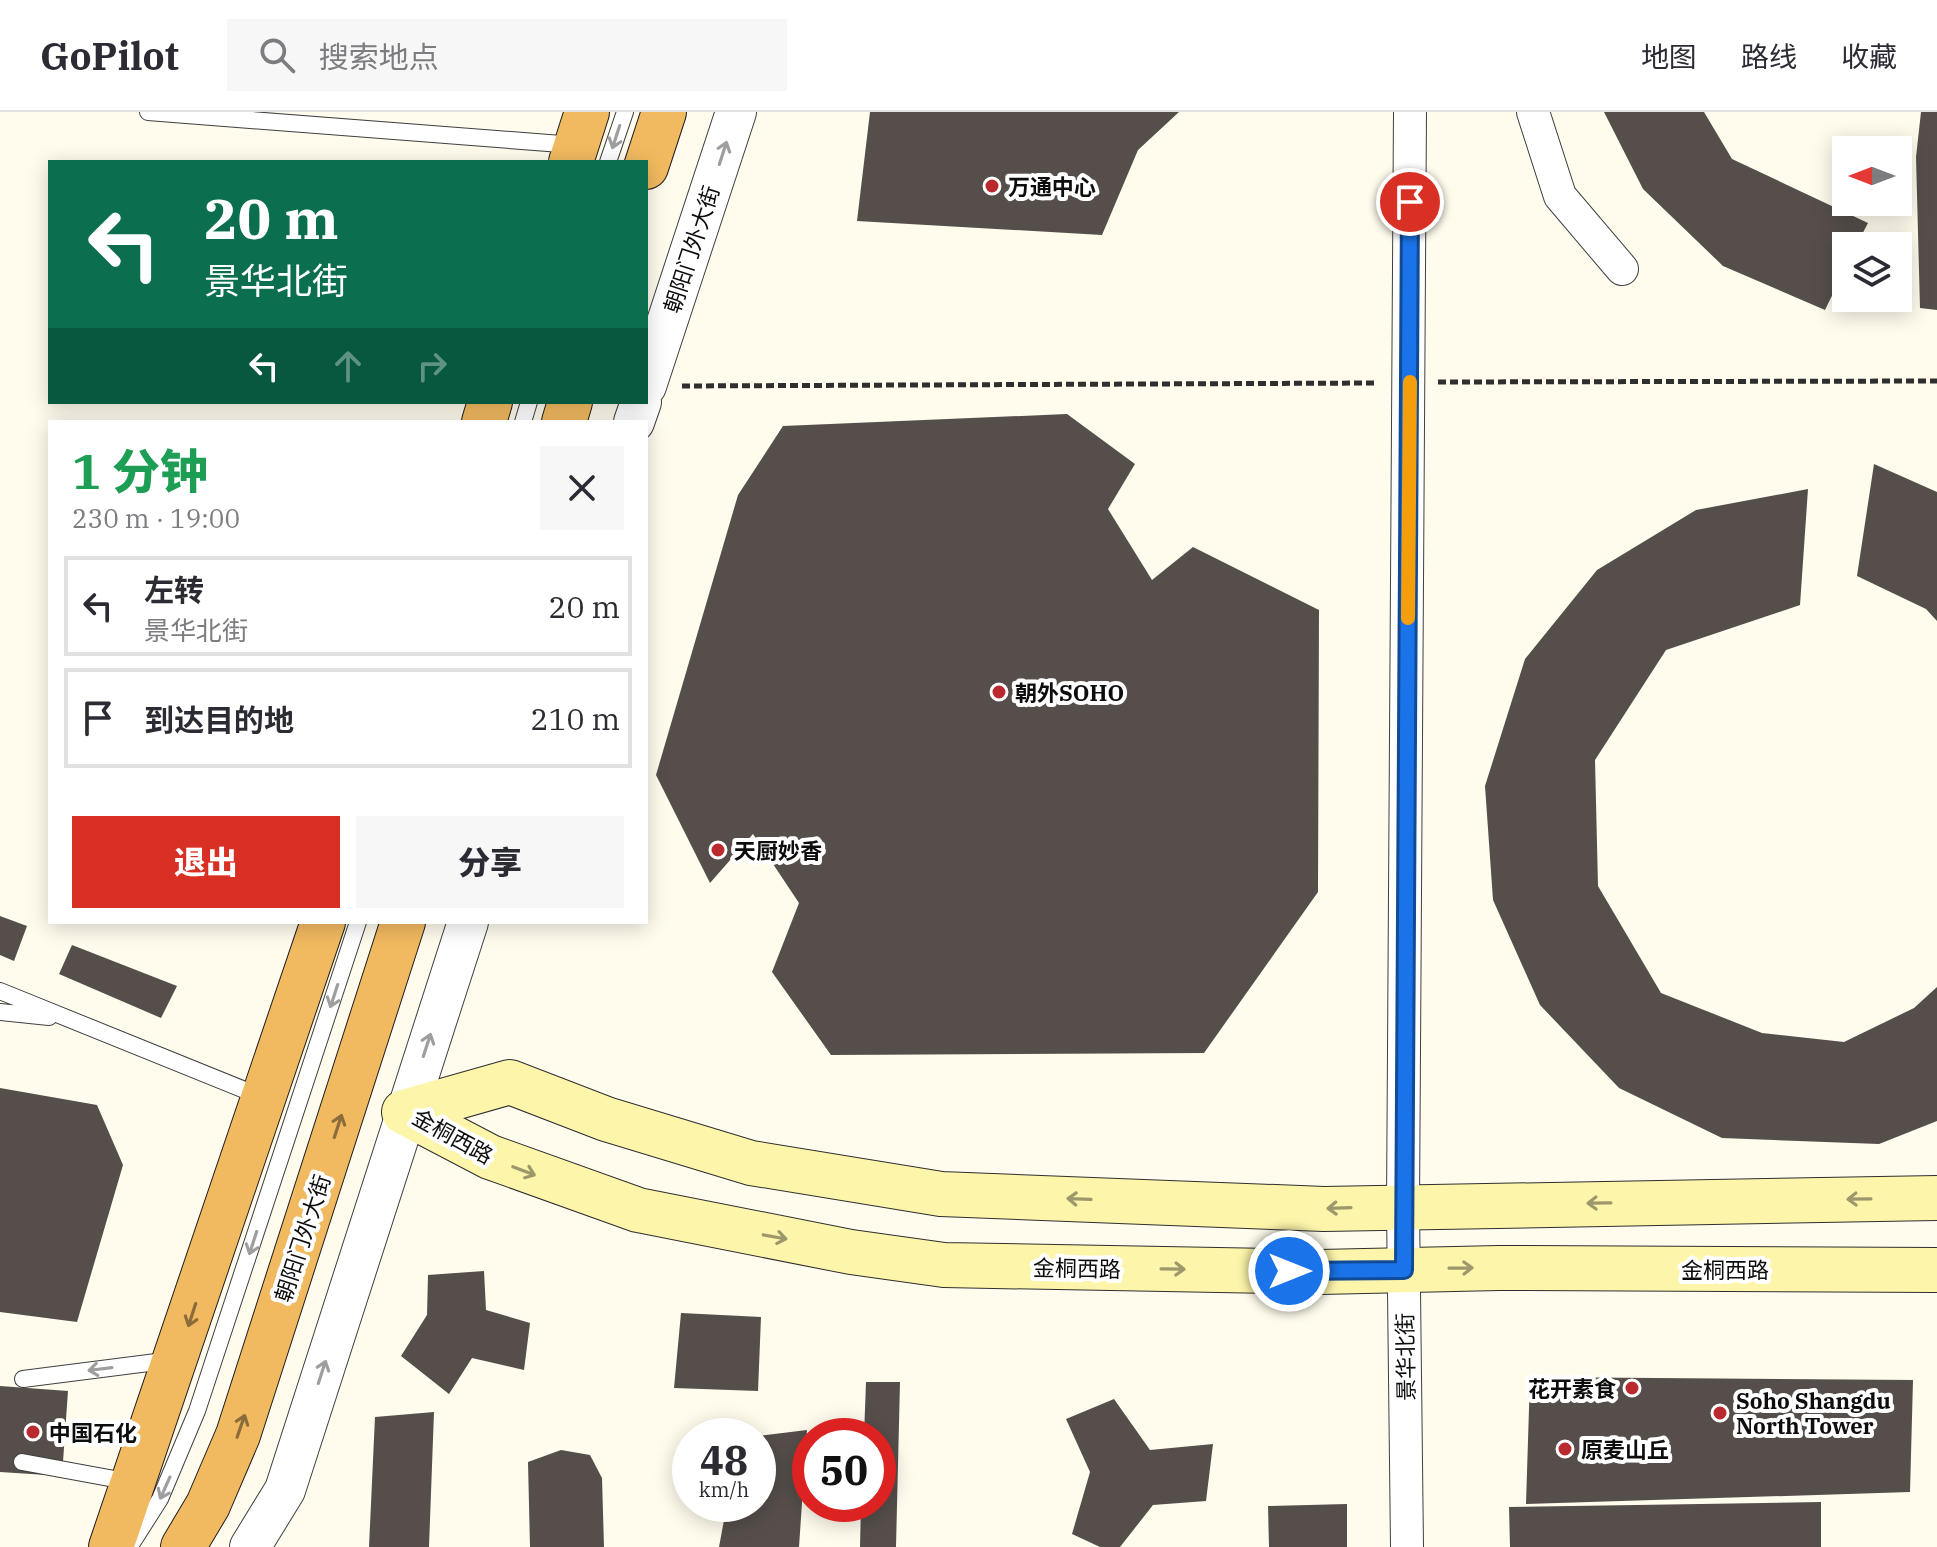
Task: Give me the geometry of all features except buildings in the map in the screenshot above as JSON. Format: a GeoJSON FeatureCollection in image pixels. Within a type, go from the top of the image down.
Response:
{"type":"FeatureCollection","features":[{"type":"Feature","properties":{"kind":"highway"},"geometry":{"type":"LineString","coordinates":[[648,161],[664,112]]}},
{"type":"Feature","properties":{"kind":"highway"},"geometry":{"type":"LineString","coordinates":[[111,1547],[322,924]]}},
{"type":"Feature","properties":{"kind":"highway","name":"朝阳门外大街"},"geometry":{"type":"LineString","coordinates":[[183,1547],[208,1505],[238,1435],[402,924]]}},
{"type":"Feature","properties":{"kind":"main road","name":"金桐西路"},"geometry":{"type":"LineString","coordinates":[[404,1112],[510,1082],[606,1119],[751,1163],[941,1194],[1324,1209],[1937,1198]]}},
{"type":"Feature","properties":{"kind":"main road","name":"金桐西路"},"geometry":{"type":"LineString","coordinates":[[404,1112],[490,1157],[597,1198],[700,1223],[897,1260],[959,1266],[1937,1270]]}},
{"type":"Feature","properties":{"kind":"street","name":"朝阳门外大街"},"geometry":{"type":"LineString","coordinates":[[648,380],[736,112]]}},
{"type":"Feature","properties":{"kind":"street","name":"景华北街"},"geometry":{"type":"LineString","coordinates":[[1407,1547],[1403,1206],[1410,112]]}},
{"type":"Feature","properties":{"kind":"street"},"geometry":{"type":"LineString","coordinates":[[1533,112],[1560,196],[1622,269]]}},
{"type":"Feature","properties":{"kind":"street"},"geometry":{"type":"LineString","coordinates":[[250,1547],[285,1490],[404,1112],[467,924]]}},
{"type":"Feature","properties":{"kind":"lane"},"geometry":{"type":"LineString","coordinates":[[148,112],[586,145],[625,112]]}},
{"type":"Feature","properties":{"kind":"lane"},"geometry":{"type":"LineString","coordinates":[[129,1547],[160,1499],[197,1411],[357,924]]}},
{"type":"Feature","properties":{"kind":"lane"},"geometry":{"type":"LineString","coordinates":[[0,991],[264,1098]]}},
{"type":"Feature","properties":{"kind":"lane"},"geometry":{"type":"LineString","coordinates":[[0,1012],[70,1020]]}},
{"type":"Feature","properties":{"kind":"lane"},"geometry":{"type":"LineString","coordinates":[[23,1379],[177,1359]]}},
{"type":"Feature","properties":{"kind":"lane"},"geometry":{"type":"LineString","coordinates":[[22,1462],[133,1483]]}},
{"type":"Feature","properties":{"kind":"path"},"geometry":{"type":"LineString","coordinates":[[648,386],[1937,381]]}},
{"type":"Feature","properties":{"kind":"slow traffic"},"geometry":{"type":"LineString","coordinates":[[1408,618],[1410,382]]}},
{"type":"Feature","properties":{"kind":"place","name":"万通中心"},"geometry":{"type":"Point","coordinates":[992,186]}},
{"type":"Feature","properties":{"kind":"place","name":"朝外SOHO"},"geometry":{"type":"Point","coordinates":[999,692]}},
{"type":"Feature","properties":{"kind":"place","name":"天厨妙香"},"geometry":{"type":"Point","coordinates":[718,850]}},
{"type":"Feature","properties":{"kind":"place","name":"花开素食"},"geometry":{"type":"Point","coordinates":[1632,1388]}},
{"type":"Feature","properties":{"kind":"place","name":"Soho Shangdu North Tower"},"geometry":{"type":"Point","coordinates":[1720,1413]}},
{"type":"Feature","properties":{"kind":"place","name":"中国石化"},"geometry":{"type":"Point","coordinates":[33,1432]}},
{"type":"Feature","properties":{"kind":"place","name":"原麦山丘"},"geometry":{"type":"Point","coordinates":[1565,1449]}},
{"type":"Feature","properties":{"kind":"route"},"geometry":{"type":"LineString","coordinates":[[1289,1271],[1404,1270],[1410,202]]}}]}
